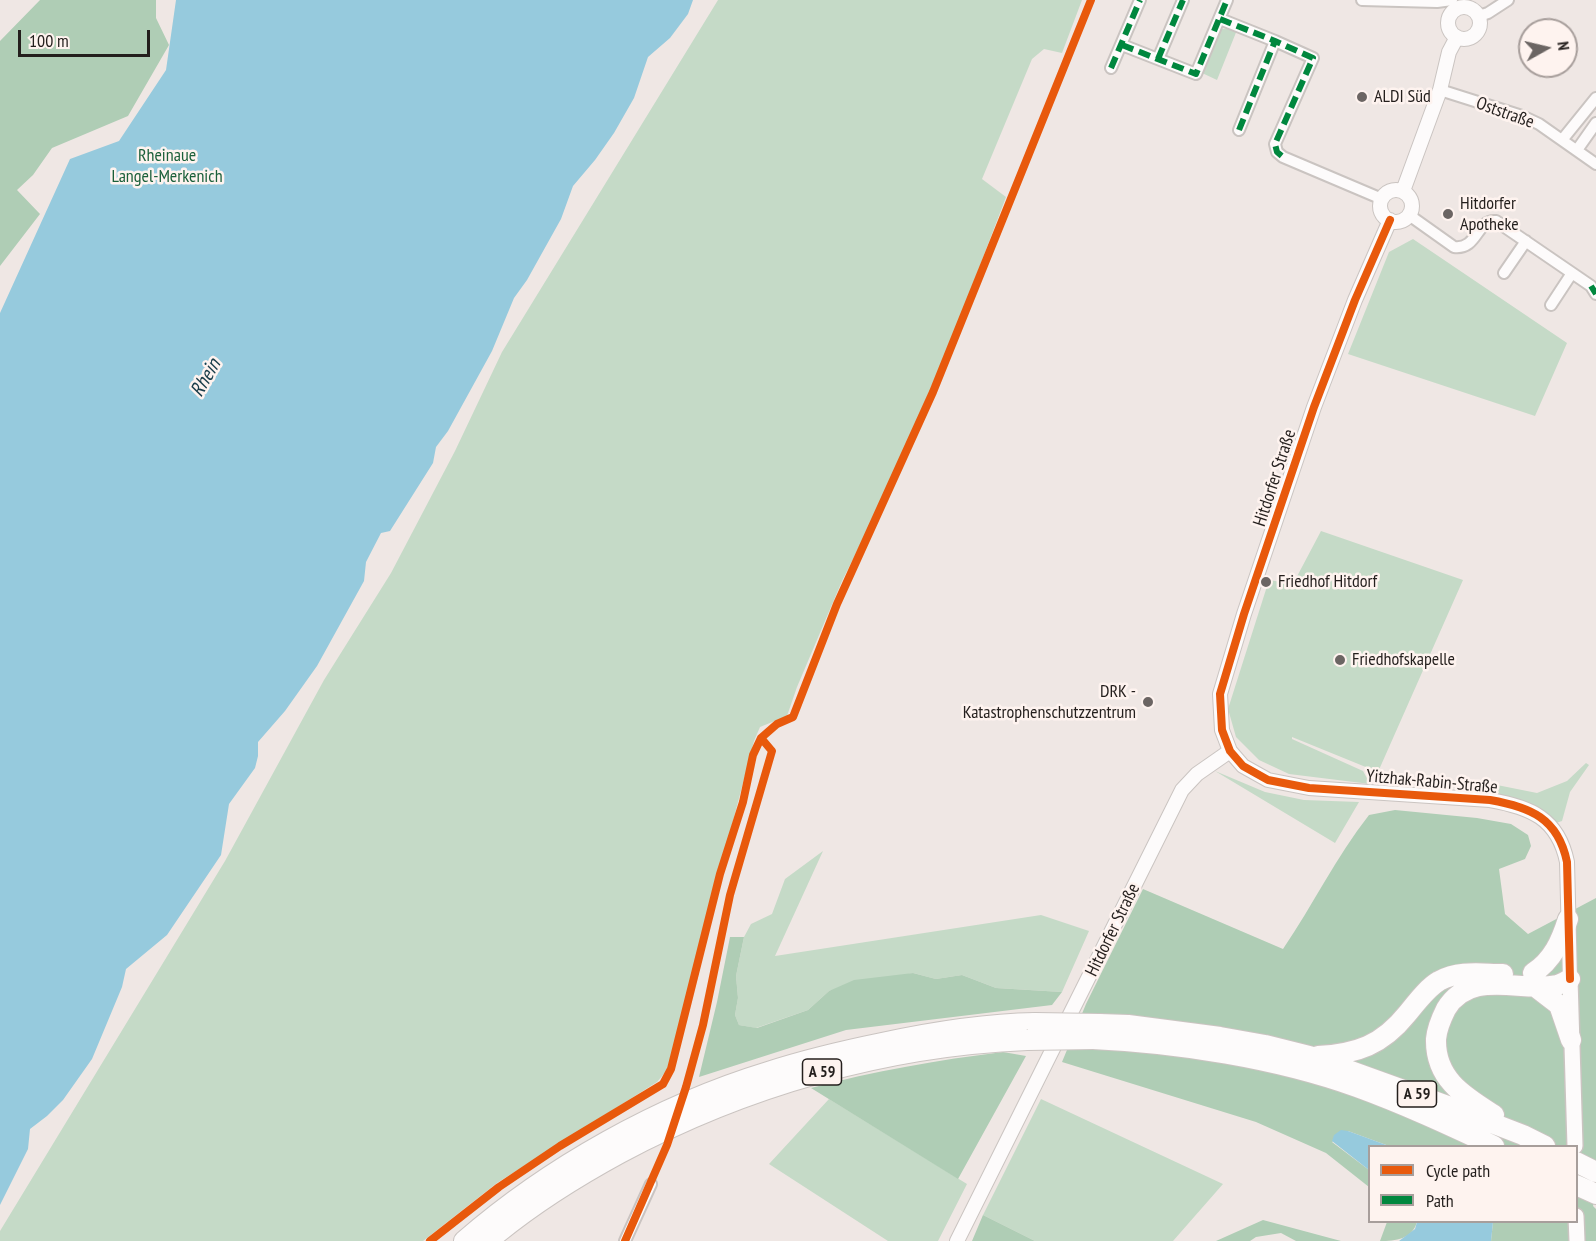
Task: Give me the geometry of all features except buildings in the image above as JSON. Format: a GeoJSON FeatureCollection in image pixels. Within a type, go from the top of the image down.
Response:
{"type":"FeatureCollection","features":[{"type":"Feature","properties":{"kind":"highway"},"geometry":{"type":"LineString","coordinates":[[1533,979],[1549,961],[1562,940],[1568,919]]}},
{"type":"Feature","properties":{"kind":"highway"},"geometry":{"type":"LineString","coordinates":[[1310,1056],[1350,1052],[1378,1042],[1438,982],[1459,974],[1533,979],[1559,1005],[1572,1040]]}},
{"type":"Feature","properties":{"kind":"highway"},"geometry":{"type":"LineString","coordinates":[[1523,1135],[1457,1091],[1440,1067],[1436,1049],[1437,1030],[1449,1005],[1460,995],[1478,986],[1557,974],[1570,979]]}},
{"type":"Feature","properties":{"kind":"highway","name":"A 59"},"geometry":{"type":"LineString","coordinates":[[464,1241],[519,1198],[593,1150],[674,1108],[765,1072],[851,1050],[952,1029],[1008,1023],[1031,1031]]}},
{"type":"Feature","properties":{"kind":"highway","name":"A 59"},"geometry":{"type":"LineString","coordinates":[[488,1241],[548,1197],[605,1161],[664,1129],[754,1093],[795,1079],[870,1060],[1031,1031],[1096,1031],[1128,1025],[1265,1044],[1310,1056],[1373,1078],[1523,1135],[1543,1145]]}},
{"type":"Feature","properties":{"kind":"highway","name":"A 59"},"geometry":{"type":"LineString","coordinates":[[1096,1031],[1123,1040],[1217,1052],[1328,1078],[1433,1117],[1492,1145]]}},
{"type":"Feature","properties":{"kind":"highway"},"geometry":{"type":"LineString","coordinates":[[1578,1163],[1596,1172]]}},
{"type":"Feature","properties":{"kind":"highway"},"geometry":{"type":"LineString","coordinates":[[1578,1186],[1596,1194]]}},
{"type":"Feature","properties":{"kind":"main road","name":"Yitzhak-Rabin-Straße"},"geometry":{"type":"LineString","coordinates":[[1570,979],[1575,1141]]}},
{"type":"Feature","properties":{"kind":"main road"},"geometry":{"type":"LineString","coordinates":[[1576,1223],[1577,1241]]}},
{"type":"Feature","properties":{"kind":"street"},"geometry":{"type":"LineString","coordinates":[[1111,68],[1140,0]]}},
{"type":"Feature","properties":{"kind":"street"},"geometry":{"type":"LineString","coordinates":[[1158,59],[1183,0]]}},
{"type":"Feature","properties":{"kind":"street"},"geometry":{"type":"LineString","coordinates":[[1122,45],[1196,74],[1227,0]]}},
{"type":"Feature","properties":{"kind":"street"},"geometry":{"type":"LineString","coordinates":[[1362,0],[1453,3],[1468,8],[1479,16],[1480,22],[1476,35],[1470,38],[1457,37],[1450,29],[1448,24],[1453,3]]}},
{"type":"Feature","properties":{"kind":"street"},"geometry":{"type":"LineString","coordinates":[[1479,16],[1508,0]]}},
{"type":"Feature","properties":{"kind":"street"},"geometry":{"type":"LineString","coordinates":[[1220,19],[1312,58],[1275,144],[1277,152],[1283,157],[1382,199]]}},
{"type":"Feature","properties":{"kind":"street"},"geometry":{"type":"LineString","coordinates":[[1403,191],[1440,90],[1449,52],[1457,37]]}},
{"type":"Feature","properties":{"kind":"street"},"geometry":{"type":"LineString","coordinates":[[1239,130],[1275,41]]}},
{"type":"Feature","properties":{"kind":"street","name":"Oststraße"},"geometry":{"type":"LineString","coordinates":[[1440,90],[1522,116],[1596,164]]}},
{"type":"Feature","properties":{"kind":"street"},"geometry":{"type":"LineString","coordinates":[[1562,140],[1596,98]]}},
{"type":"Feature","properties":{"kind":"street"},"geometry":{"type":"LineString","coordinates":[[1577,150],[1596,123]]}},
{"type":"Feature","properties":{"kind":"street"},"geometry":{"type":"LineString","coordinates":[[1393,190],[1403,191],[1408,194],[1412,204],[1409,215],[1400,221],[1390,220],[1381,209],[1382,199],[1393,190]]}},
{"type":"Feature","properties":{"kind":"street"},"geometry":{"type":"LineString","coordinates":[[1409,215],[1454,247],[1461,248],[1468,245],[1484,224],[1491,220],[1496,221],[1591,286],[1596,294]]}},
{"type":"Feature","properties":{"kind":"street","name":"Hitdorfer Straße"},"geometry":{"type":"LineString","coordinates":[[957,1241],[1182,790],[1197,774],[1230,752],[1222,730],[1220,694],[1227,670],[1314,407],[1355,300],[1390,220]]}},
{"type":"Feature","properties":{"kind":"street"},"geometry":{"type":"LineString","coordinates":[[1504,273],[1526,242]]}},
{"type":"Feature","properties":{"kind":"street"},"geometry":{"type":"LineString","coordinates":[[1551,305],[1572,273]]}},
{"type":"Feature","properties":{"kind":"street","name":"Yitzhak-Rabin-Straße"},"geometry":{"type":"LineString","coordinates":[[1230,752],[1243,766],[1268,780],[1286,784],[1309,788],[1490,800],[1518,806],[1539,815],[1551,826],[1563,845],[1568,876],[1570,979]]}},
{"type":"Feature","properties":{"kind":"street"},"geometry":{"type":"LineString","coordinates":[[625,1241],[651,1184]]}},
{"type":"Feature","properties":{"kind":"green space"},"geometry":{"type":"Polygon","coordinates":[[[40,0],[156,0],[156,18],[169,45],[128,116],[52,148],[33,175],[17,190],[40,214],[0,266],[0,41],[40,0]]]}},
{"type":"Feature","properties":{"kind":"green space"},"geometry":{"type":"Polygon","coordinates":[[[718,0],[1082,0],[1062,53],[1044,49],[1032,59],[982,179],[1006,197],[955,331],[886,493],[842,581],[787,716],[760,727],[754,741],[668,1069],[657,1082],[497,1183],[423,1241],[0,1241],[0,1231],[225,861],[324,680],[391,573],[455,451],[502,352],[718,0]]]}},
{"type":"Feature","properties":{"kind":"green space"},"geometry":{"type":"Polygon","coordinates":[[[1220,29],[1237,30],[1217,80],[1200,72],[1220,29]]]}},
{"type":"Feature","properties":{"kind":"green space"},"geometry":{"type":"Polygon","coordinates":[[[1413,239],[1567,343],[1535,416],[1348,354],[1389,252],[1413,239]]]}},
{"type":"Feature","properties":{"kind":"green space"},"geometry":{"type":"Polygon","coordinates":[[[1321,531],[1463,580],[1378,772],[1292,737],[1292,739],[1363,771],[1370,784],[1289,774],[1259,760],[1236,737],[1228,709],[1269,580],[1293,584],[1321,531]]]}},
{"type":"Feature","properties":{"kind":"green space"},"geometry":{"type":"Polygon","coordinates":[[[1586,763],[1589,765],[1570,792],[1562,821],[1556,823],[1546,814],[1513,799],[1463,791],[1463,789],[1487,783],[1537,793],[1567,781],[1586,763]]]}},
{"type":"Feature","properties":{"kind":"green space"},"geometry":{"type":"Polygon","coordinates":[[[1215,771],[1265,792],[1304,800],[1359,802],[1335,843],[1215,771]]]}},
{"type":"Feature","properties":{"kind":"green space"},"geometry":{"type":"Polygon","coordinates":[[[1395,810],[1477,818],[1511,824],[1528,835],[1531,846],[1525,859],[1499,869],[1505,914],[1528,934],[1596,898],[1596,1193],[1593,1206],[1596,1209],[1596,1241],[1491,1241],[1493,1223],[1578,1223],[1578,1145],[1386,1145],[1348,1131],[1332,1142],[1368,1169],[1368,1186],[1326,1153],[1256,1122],[1062,1062],[1086,1004],[1143,889],[1283,949],[1346,847],[1369,815],[1395,810]]]}},
{"type":"Feature","properties":{"kind":"green space"},"geometry":{"type":"Polygon","coordinates":[[[823,851],[775,956],[1041,915],[1089,931],[1062,992],[996,988],[962,975],[936,979],[913,973],[829,991],[808,1010],[756,1028],[739,1025],[735,1015],[738,998],[736,976],[744,937],[751,924],[772,914],[785,879],[823,851]]]}},
{"type":"Feature","properties":{"kind":"green space"},"geometry":{"type":"Polygon","coordinates":[[[730,937],[744,937],[736,976],[738,998],[735,1015],[739,1025],[757,1028],[808,1010],[829,991],[854,980],[913,973],[936,979],[962,975],[996,988],[1062,992],[1052,1005],[846,1030],[699,1077],[730,937]]]}},
{"type":"Feature","properties":{"kind":"green space"},"geometry":{"type":"Polygon","coordinates":[[[1003,1052],[1026,1056],[958,1179],[811,1088],[906,1067],[1003,1052]]]}},
{"type":"Feature","properties":{"kind":"green space"},"geometry":{"type":"Polygon","coordinates":[[[829,1099],[967,1184],[938,1241],[888,1241],[769,1164],[829,1099]]]}},
{"type":"Feature","properties":{"kind":"green space"},"geometry":{"type":"Polygon","coordinates":[[[1041,1099],[1223,1184],[1173,1241],[1035,1241],[983,1215],[1041,1099]]]}},
{"type":"Feature","properties":{"kind":"green space"},"geometry":{"type":"Polygon","coordinates":[[[983,1215],[1035,1241],[972,1241],[983,1215]]]}},
{"type":"Feature","properties":{"kind":"green space"},"geometry":{"type":"Polygon","coordinates":[[[1263,1220],[1341,1241],[1296,1241],[1281,1233],[1256,1237],[1250,1241],[1216,1241],[1263,1220]]]}},
{"type":"Feature","properties":{"kind":"green space"},"geometry":{"type":"Polygon","coordinates":[[[1387,1223],[1417,1223],[1415,1228],[1403,1238],[1380,1241],[1387,1223]]]}},
{"type":"Feature","properties":{"kind":"water","name":"Rhein"},"geometry":{"type":"Polygon","coordinates":[[[176,0],[693,0],[688,14],[670,38],[648,57],[634,98],[614,133],[573,186],[561,219],[527,280],[514,298],[492,351],[448,431],[436,447],[433,463],[390,531],[381,533],[366,562],[364,581],[317,666],[285,711],[258,742],[255,768],[229,804],[221,855],[167,935],[126,969],[122,987],[92,1059],[63,1100],[30,1129],[28,1149],[0,1205],[0,313],[70,159],[119,141],[166,70],[176,0]]]}},
{"type":"Feature","properties":{"kind":"water"},"geometry":{"type":"Polygon","coordinates":[[[1341,1130],[1348,1131],[1386,1145],[1368,1145],[1368,1169],[1332,1141],[1334,1135],[1341,1130]]]}},
{"type":"Feature","properties":{"kind":"water"},"geometry":{"type":"Polygon","coordinates":[[[1417,1223],[1493,1223],[1491,1241],[1399,1241],[1415,1229],[1417,1223]]]}},
{"type":"Feature","properties":{"kind":"marked path"},"geometry":{"type":"LineString","coordinates":[[1111,68],[1140,0]]}},
{"type":"Feature","properties":{"kind":"marked path"},"geometry":{"type":"LineString","coordinates":[[1158,59],[1183,0]]}},
{"type":"Feature","properties":{"kind":"marked path"},"geometry":{"type":"LineString","coordinates":[[1122,45],[1196,74],[1227,0]]}},
{"type":"Feature","properties":{"kind":"marked path"},"geometry":{"type":"LineString","coordinates":[[1220,19],[1275,41]]}},
{"type":"Feature","properties":{"kind":"marked path"},"geometry":{"type":"LineString","coordinates":[[1239,130],[1275,41],[1313,58],[1275,144],[1277,152],[1283,157]]}},
{"type":"Feature","properties":{"kind":"marked path"},"geometry":{"type":"LineString","coordinates":[[1591,286],[1596,294]]}},
{"type":"Feature","properties":{"kind":"cycle path"},"geometry":{"type":"LineString","coordinates":[[430,1241],[499,1187],[560,1146],[663,1084],[671,1069],[720,874],[743,802],[753,755],[761,738],[777,724],[793,717],[837,604],[933,392],[1091,0]]}},
{"type":"Feature","properties":{"kind":"cycle path"},"geometry":{"type":"LineString","coordinates":[[1390,220],[1355,300],[1314,407],[1244,614],[1220,694],[1222,730],[1230,751],[1243,766],[1268,780],[1309,788],[1490,800],[1518,806],[1540,817],[1557,835],[1567,862],[1570,979]]}},
{"type":"Feature","properties":{"kind":"cycle path"},"geometry":{"type":"LineString","coordinates":[[625,1241],[667,1145],[703,1025],[730,895],[772,751],[761,738]]}},
{"type":"Feature","properties":{"kind":"place","name":"ALDI Süd"},"geometry":{"type":"Point","coordinates":[1362,97]}},
{"type":"Feature","properties":{"kind":"place","name":"Hitdorfer Apotheke"},"geometry":{"type":"Point","coordinates":[1448,214]}},
{"type":"Feature","properties":{"kind":"place","name":"Friedhof Hitdorf"},"geometry":{"type":"Point","coordinates":[1266,582]}},
{"type":"Feature","properties":{"kind":"place","name":"Friedhofskapelle"},"geometry":{"type":"Point","coordinates":[1340,660]}},
{"type":"Feature","properties":{"kind":"place","name":"DRK - Katastrophenschutzzentrum"},"geometry":{"type":"Point","coordinates":[1148,702]}},
{"type":"Feature","properties":{"kind":"park label","name":"Rheinaue Langel-Merkenich"},"geometry":{"type":"Point","coordinates":[167,166]}}]}
